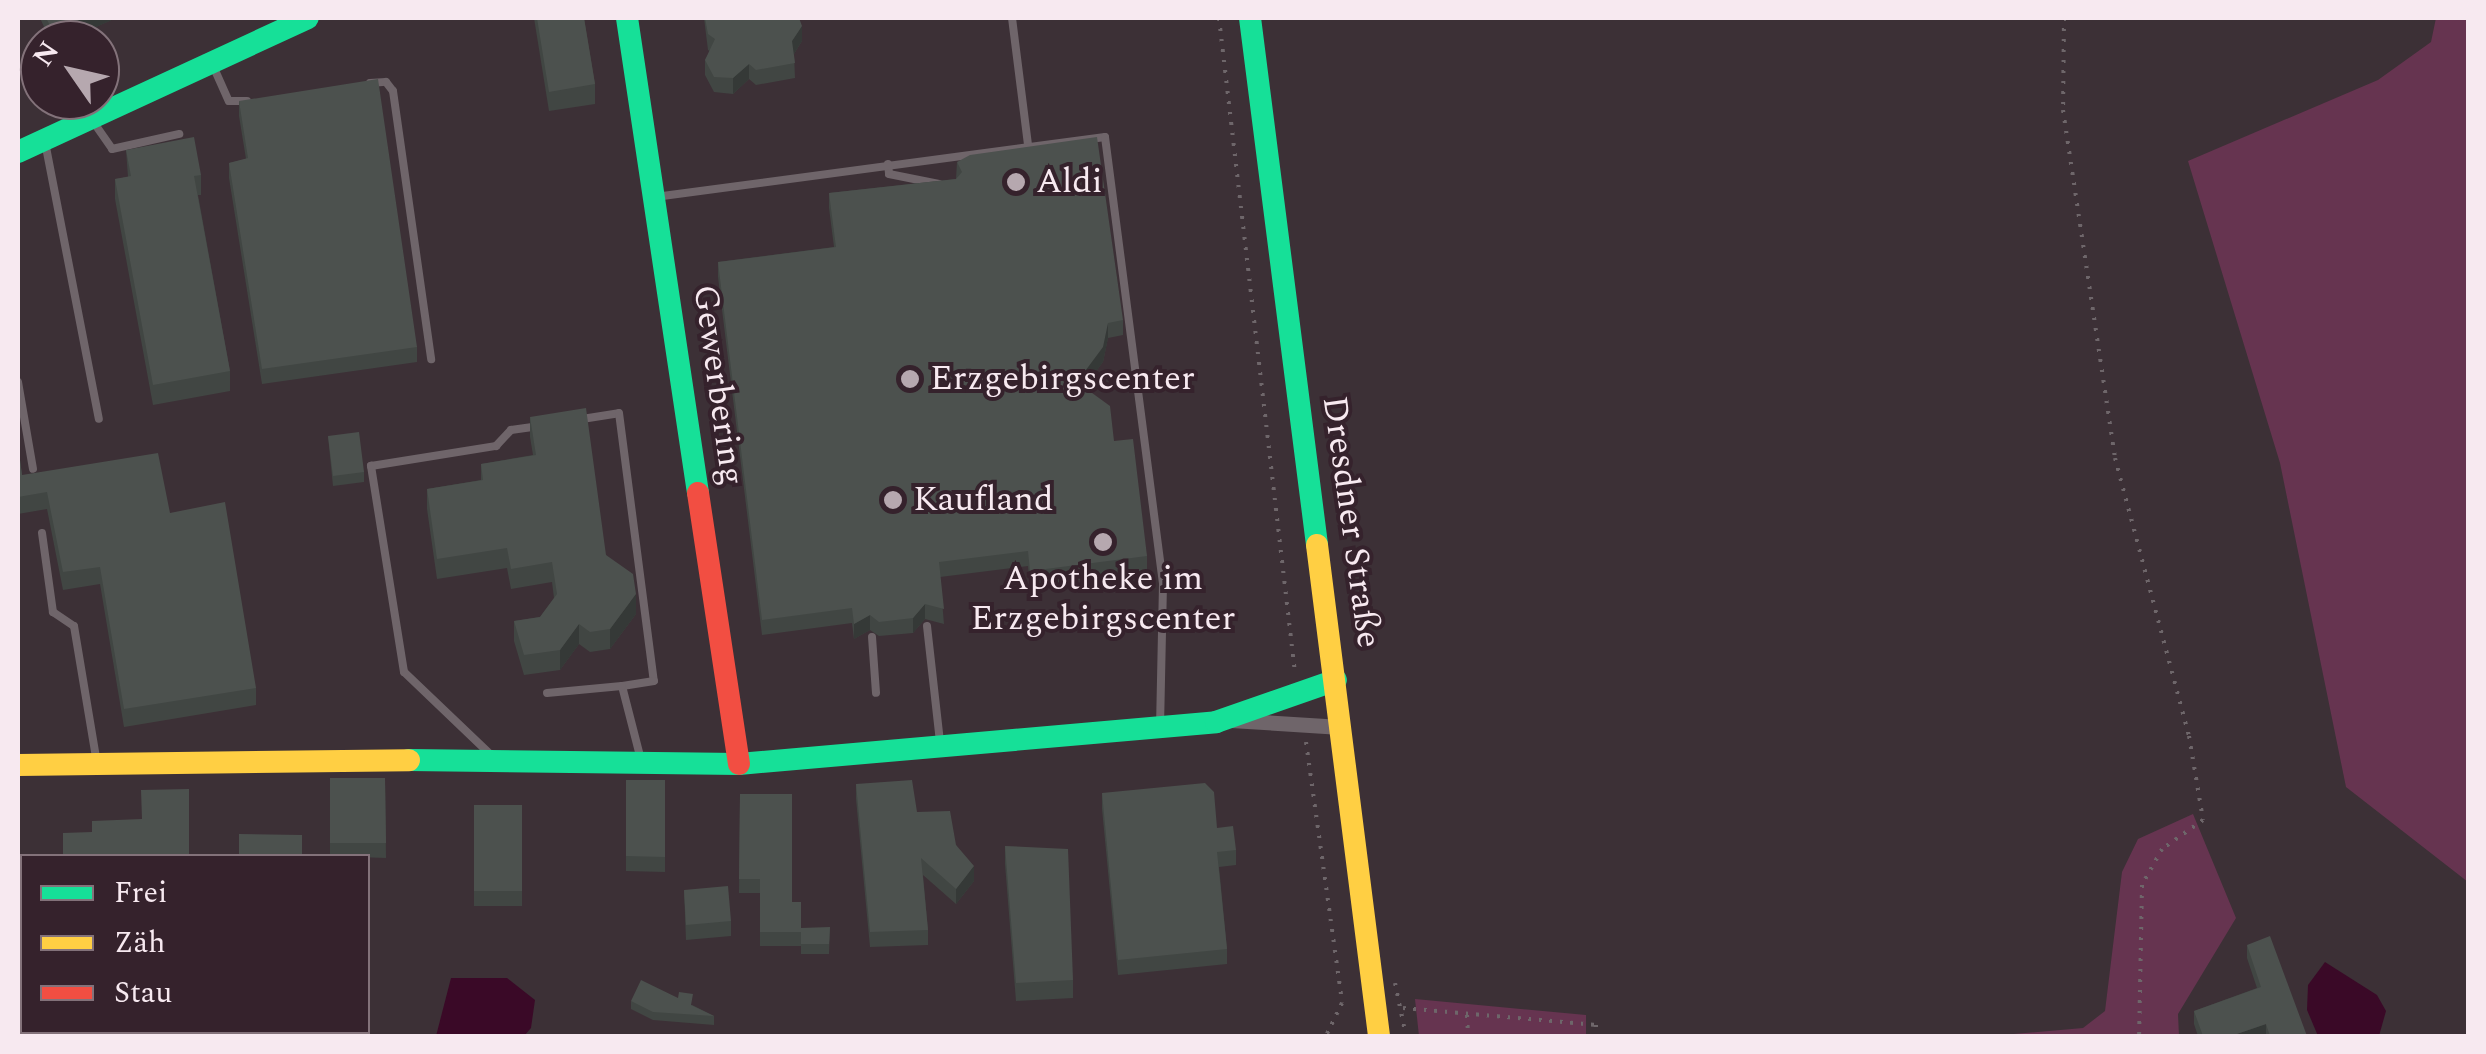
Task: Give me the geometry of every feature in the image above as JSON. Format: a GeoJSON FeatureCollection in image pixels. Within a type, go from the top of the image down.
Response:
{"type":"FeatureCollection","features":[{"type":"Feature","properties":{"kind":"street"},"geometry":{"type":"LineString","coordinates":[[120,102],[308,18]]}},
{"type":"Feature","properties":{"kind":"street","name":"Gewerbering"},"geometry":{"type":"LineString","coordinates":[[627,18],[739,764]]}},
{"type":"Feature","properties":{"kind":"street","name":"Dresdner Straße"},"geometry":{"type":"LineString","coordinates":[[1250,18],[1379,1036]]}},
{"type":"Feature","properties":{"kind":"street"},"geometry":{"type":"LineString","coordinates":[[18,152],[82,120]]}},
{"type":"Feature","properties":{"kind":"street"},"geometry":{"type":"LineString","coordinates":[[1227,720],[1336,680]]}},
{"type":"Feature","properties":{"kind":"street"},"geometry":{"type":"LineString","coordinates":[[18,765],[212,758],[643,767],[739,764],[940,748],[1227,720],[1342,728]]}},
{"type":"Feature","properties":{"kind":"lane"},"geometry":{"type":"LineString","coordinates":[[1012,18],[1028,145]]}},
{"type":"Feature","properties":{"kind":"lane"},"geometry":{"type":"LineString","coordinates":[[211,58],[228,101],[255,100]]}},
{"type":"Feature","properties":{"kind":"lane"},"geometry":{"type":"LineString","coordinates":[[359,85],[386,82],[392,91],[431,360]]}},
{"type":"Feature","properties":{"kind":"lane"},"geometry":{"type":"LineString","coordinates":[[93,120],[112,149],[179,134]]}},
{"type":"Feature","properties":{"kind":"lane"},"geometry":{"type":"LineString","coordinates":[[655,197],[1104,137],[1163,584],[1160,725]]}},
{"type":"Feature","properties":{"kind":"lane"},"geometry":{"type":"LineString","coordinates":[[44,138],[99,419]]}},
{"type":"Feature","properties":{"kind":"lane"},"geometry":{"type":"LineString","coordinates":[[888,164],[890,174],[955,187]]}},
{"type":"Feature","properties":{"kind":"lane"},"geometry":{"type":"LineString","coordinates":[[18,382],[34,469]]}},
{"type":"Feature","properties":{"kind":"lane"},"geometry":{"type":"LineString","coordinates":[[547,692],[654,681],[618,413],[564,422]]}},
{"type":"Feature","properties":{"kind":"lane"},"geometry":{"type":"LineString","coordinates":[[502,765],[404,672],[371,466],[496,446],[511,430],[547,424]]}},
{"type":"Feature","properties":{"kind":"lane"},"geometry":{"type":"LineString","coordinates":[[42,533],[53,612],[74,626],[96,762]]}},
{"type":"Feature","properties":{"kind":"lane"},"geometry":{"type":"LineString","coordinates":[[926,626],[940,748]]}},
{"type":"Feature","properties":{"kind":"lane"},"geometry":{"type":"LineString","coordinates":[[872,637],[876,693]]}},
{"type":"Feature","properties":{"kind":"lane"},"geometry":{"type":"LineString","coordinates":[[622,686],[643,767]]}},
{"type":"Feature","properties":{"kind":"path"},"geometry":{"type":"LineString","coordinates":[[1219,18],[1299,696]]}},
{"type":"Feature","properties":{"kind":"path"},"geometry":{"type":"LineString","coordinates":[[2064,18],[2063,110],[2115,458],[2190,736],[2204,820],[2162,850],[2142,886],[2140,1036]]}},
{"type":"Feature","properties":{"kind":"path"},"geometry":{"type":"LineString","coordinates":[[1303,726],[1342,1002],[1326,1036]]}},
{"type":"Feature","properties":{"kind":"path"},"geometry":{"type":"LineString","coordinates":[[1394,981],[1403,1008],[1406,1036]]}},
{"type":"Feature","properties":{"kind":"path"},"geometry":{"type":"LineString","coordinates":[[1403,1008],[1596,1026],[1596,1036]]}},
{"type":"Feature","properties":{"kind":"path"},"geometry":{"type":"LineString","coordinates":[[1467,1014],[1468,1036]]}},
{"type":"Feature","properties":{"kind":"shaded area"},"geometry":{"type":"Polygon","coordinates":[[[2436,18],[2468,18],[2468,882],[2346,787],[2280,463],[2188,161],[2378,80],[2431,42],[2436,18]]]}},
{"type":"Feature","properties":{"kind":"shaded area"},"geometry":{"type":"Polygon","coordinates":[[[2193,814],[2236,918],[2178,1014],[2179,1036],[1990,1036],[2083,1028],[2105,1011],[2122,872],[2138,839],[2193,814]]]}},
{"type":"Feature","properties":{"kind":"shaded area"},"geometry":{"type":"Polygon","coordinates":[[[2325,962],[2377,995],[2386,1011],[2379,1036],[2318,1036],[2307,1010],[2308,985],[2325,962]]]}},
{"type":"Feature","properties":{"kind":"shaded area"},"geometry":{"type":"Polygon","coordinates":[[[451,978],[507,978],[535,1000],[531,1028],[524,1036],[436,1036],[451,978]]]}},
{"type":"Feature","properties":{"kind":"shaded area"},"geometry":{"type":"Polygon","coordinates":[[[1415,999],[1586,1015],[1586,1036],[1419,1036],[1415,999]]]}},
{"type":"Feature","properties":{"kind":"shaded area"},"geometry":{"type":"Polygon","coordinates":[[[20,1000],[20,1034],[347,1036],[18,1036],[20,1000]]]}},
{"type":"Feature","properties":{"kind":"building"},"geometry":{"type":"Polygon","coordinates":[[[46,18],[83,18],[78,20],[46,18]]]}},
{"type":"Feature","properties":{"kind":"building"},"geometry":{"type":"Polygon","coordinates":[[[537,18],[584,18],[595,84],[549,92],[537,18]]]}},
{"type":"Feature","properties":{"kind":"building"},"geometry":{"type":"Polygon","coordinates":[[[705,18],[799,18],[802,26],[792,41],[795,63],[756,70],[749,64],[733,78],[714,77],[705,60],[715,39],[708,34],[705,18]]]}},
{"type":"Feature","properties":{"kind":"building"},"geometry":{"type":"Polygon","coordinates":[[[378,79],[417,347],[262,369],[229,163],[248,158],[239,101],[378,79]]]}},
{"type":"Feature","properties":{"kind":"building"},"geometry":{"type":"Polygon","coordinates":[[[194,137],[201,175],[194,176],[230,371],[153,385],[115,179],[131,176],[126,150],[194,137]]]}},
{"type":"Feature","properties":{"kind":"building","name":"Erzgebirgscenter"},"geometry":{"type":"Polygon","coordinates":[[[1097,137],[1123,320],[1108,323],[1103,347],[1077,382],[1110,406],[1114,441],[1133,439],[1147,556],[1030,571],[1028,551],[939,562],[944,609],[925,604],[913,618],[879,622],[870,615],[854,624],[852,608],[762,620],[718,262],[836,247],[829,193],[956,179],[962,172],[957,162],[970,155],[1097,137]]]}},
{"type":"Feature","properties":{"kind":"building"},"geometry":{"type":"Polygon","coordinates":[[[586,408],[606,555],[633,574],[636,594],[610,629],[590,632],[579,624],[560,650],[524,655],[514,621],[540,617],[557,594],[552,562],[511,569],[507,548],[437,559],[427,489],[483,480],[481,464],[536,455],[530,417],[586,408]]]}},
{"type":"Feature","properties":{"kind":"building"},"geometry":{"type":"Polygon","coordinates":[[[359,432],[364,472],[333,476],[328,436],[359,432]]]}},
{"type":"Feature","properties":{"kind":"building"},"geometry":{"type":"Polygon","coordinates":[[[18,445],[22,475],[158,453],[170,513],[225,502],[256,688],[124,709],[100,567],[63,572],[47,492],[18,497],[18,445]]]}},
{"type":"Feature","properties":{"kind":"building"},"geometry":{"type":"Polygon","coordinates":[[[330,778],[385,778],[386,843],[330,843],[330,778]]]}},
{"type":"Feature","properties":{"kind":"building"},"geometry":{"type":"Polygon","coordinates":[[[626,780],[665,780],[665,857],[626,856],[626,780]]]}},
{"type":"Feature","properties":{"kind":"building"},"geometry":{"type":"Polygon","coordinates":[[[912,780],[917,812],[950,811],[956,845],[974,866],[956,889],[921,858],[928,930],[870,932],[856,784],[912,780]]]}},
{"type":"Feature","properties":{"kind":"building"},"geometry":{"type":"Polygon","coordinates":[[[1205,783],[1214,792],[1217,828],[1233,826],[1236,850],[1217,852],[1227,949],[1118,960],[1102,793],[1205,783]]]}},
{"type":"Feature","properties":{"kind":"building"},"geometry":{"type":"Polygon","coordinates":[[[189,789],[189,854],[63,854],[63,833],[92,832],[92,821],[142,819],[141,790],[189,789]]]}},
{"type":"Feature","properties":{"kind":"building"},"geometry":{"type":"Polygon","coordinates":[[[740,794],[792,794],[792,902],[801,902],[801,932],[760,932],[760,879],[739,879],[740,794]]]}},
{"type":"Feature","properties":{"kind":"building"},"geometry":{"type":"Polygon","coordinates":[[[474,805],[522,805],[522,891],[474,891],[474,805]]]}},
{"type":"Feature","properties":{"kind":"building"},"geometry":{"type":"Polygon","coordinates":[[[239,834],[302,835],[302,854],[239,854],[239,834]]]}},
{"type":"Feature","properties":{"kind":"building"},"geometry":{"type":"Polygon","coordinates":[[[1005,846],[1068,849],[1073,980],[1016,983],[1005,846]]]}},
{"type":"Feature","properties":{"kind":"building"},"geometry":{"type":"Polygon","coordinates":[[[728,886],[731,921],[686,925],[684,890],[728,886]]]}},
{"type":"Feature","properties":{"kind":"building"},"geometry":{"type":"Polygon","coordinates":[[[830,927],[829,944],[801,944],[801,928],[830,927]]]}},
{"type":"Feature","properties":{"kind":"building"},"geometry":{"type":"Polygon","coordinates":[[[2270,936],[2307,1036],[2270,1036],[2266,1024],[2231,1036],[2203,1036],[2194,1011],[2261,987],[2247,945],[2270,936]]]}},
{"type":"Feature","properties":{"kind":"building"},"geometry":{"type":"Polygon","coordinates":[[[641,980],[678,998],[679,992],[693,994],[691,1005],[714,1016],[653,1012],[631,1001],[641,980]]]}},
{"type":"Feature","properties":{"kind":"traffic: fast"},"geometry":{"type":"LineString","coordinates":[[18,152],[308,18]]}},
{"type":"Feature","properties":{"kind":"traffic: fast"},"geometry":{"type":"LineString","coordinates":[[627,18],[698,493]]}},
{"type":"Feature","properties":{"kind":"traffic: fast"},"geometry":{"type":"LineString","coordinates":[[1250,18],[1317,545]]}},
{"type":"Feature","properties":{"kind":"traffic: fast"},"geometry":{"type":"LineString","coordinates":[[409,760],[739,764],[1216,722],[1336,680]]}},
{"type":"Feature","properties":{"kind":"traffic: slow"},"geometry":{"type":"LineString","coordinates":[[1317,545],[1379,1036]]}},
{"type":"Feature","properties":{"kind":"traffic: slow"},"geometry":{"type":"LineString","coordinates":[[18,765],[409,760]]}},
{"type":"Feature","properties":{"kind":"traffic: jam"},"geometry":{"type":"LineString","coordinates":[[698,493],[739,764]]}},
{"type":"Feature","properties":{"kind":"place","name":"Aldi"},"geometry":{"type":"Point","coordinates":[1016,182]}},
{"type":"Feature","properties":{"kind":"place","name":"Erzgebirgscenter"},"geometry":{"type":"Point","coordinates":[910,379]}},
{"type":"Feature","properties":{"kind":"place","name":"Kaufland"},"geometry":{"type":"Point","coordinates":[893,500]}},
{"type":"Feature","properties":{"kind":"place","name":"Apotheke im Erzgebirgscenter"},"geometry":{"type":"Point","coordinates":[1103,542]}}]}
